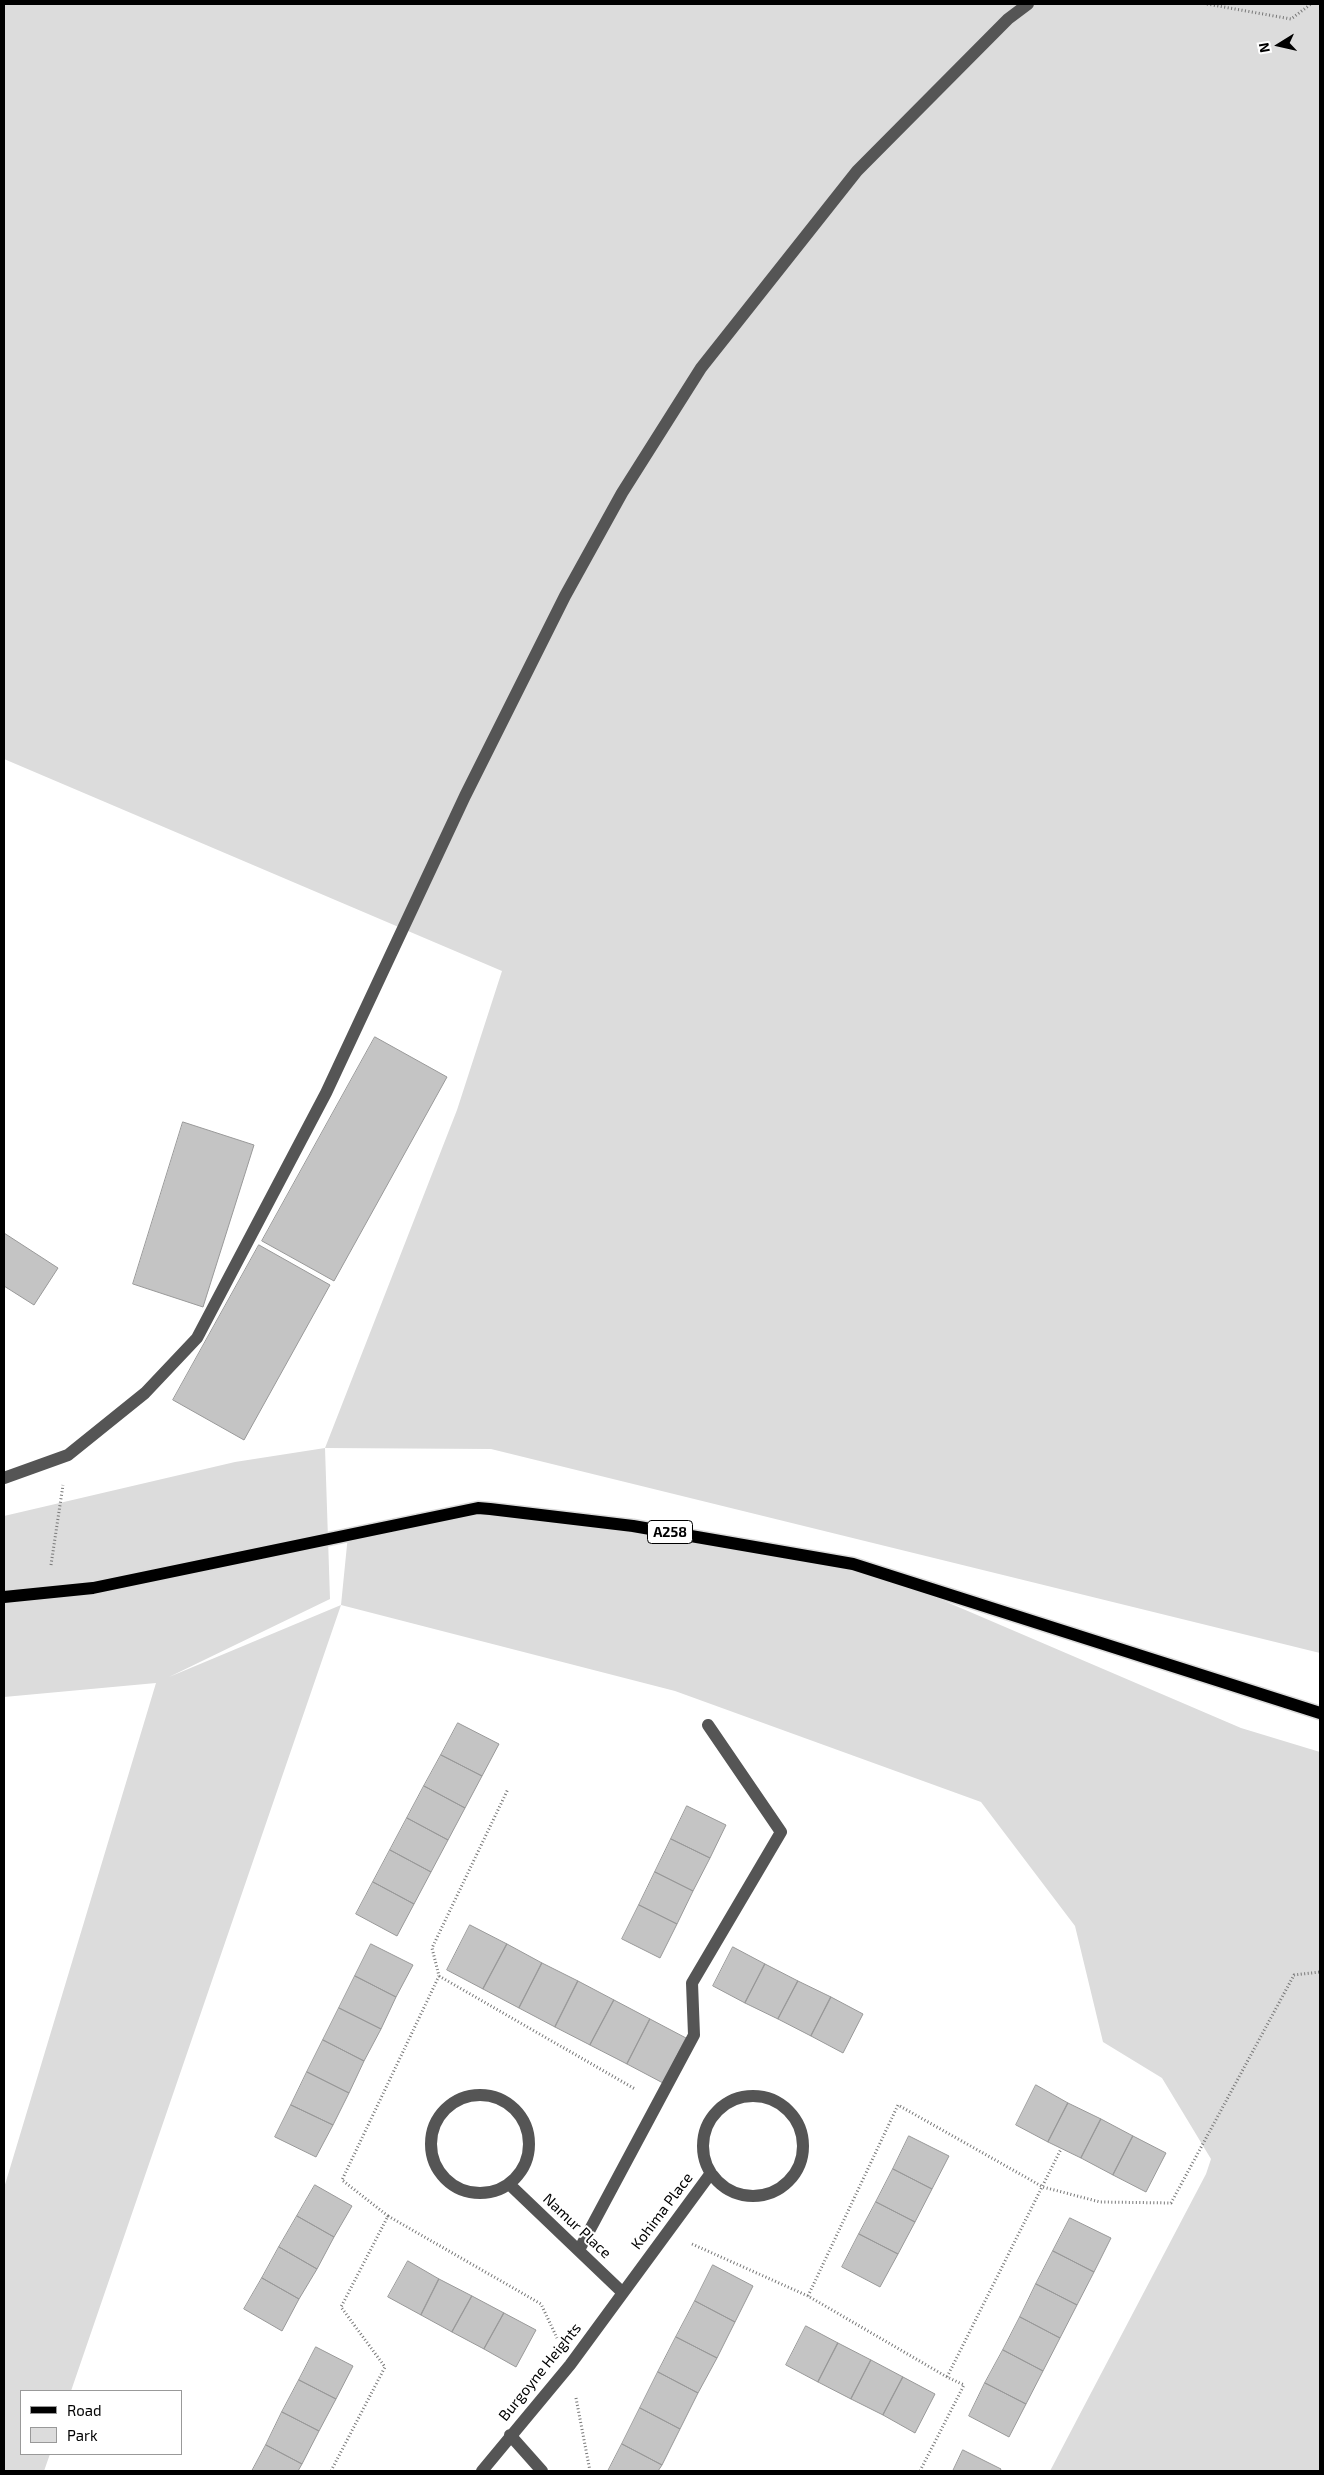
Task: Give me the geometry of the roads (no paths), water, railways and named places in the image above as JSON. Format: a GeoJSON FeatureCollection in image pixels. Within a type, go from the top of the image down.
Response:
{"type":"FeatureCollection","features":[{"type":"Feature","properties":{"kind":"main road","name":"A258"},"geometry":{"type":"LineString","coordinates":[[4,1597],[93,1588],[478,1508],[490,1509],[633,1526],[853,1564],[1320,1713]]}},
{"type":"Feature","properties":{"kind":"street"},"geometry":{"type":"LineString","coordinates":[[4,1478],[68,1455],[145,1394],[197,1338],[326,1093],[465,796],[565,596],[622,493],[701,368],[857,171],[1008,19],[1028,4]]}},
{"type":"Feature","properties":{"kind":"street"},"geometry":{"type":"LineString","coordinates":[[579,2250],[694,2035],[692,1983],[781,1832],[708,1725]]}},
{"type":"Feature","properties":{"kind":"street"},"geometry":{"type":"LineString","coordinates":[[483,2094],[500,2098],[514,2108],[524,2122],[529,2138],[528,2156],[521,2172],[509,2184],[493,2192],[476,2194],[459,2189],[445,2180],[435,2166],[430,2149],[431,2132],[438,2116],[451,2103],[466,2096],[483,2094]]}},
{"type":"Feature","properties":{"kind":"street","name":"Kohima Place"},"geometry":{"type":"LineString","coordinates":[[752,2096],[769,2098],[784,2106],[796,2119],[802,2136],[803,2153],[798,2170],[787,2184],[772,2193],[756,2197],[738,2194],[723,2186],[711,2173],[704,2157],[706,2131],[709,2123],[720,2109],[734,2100],[752,2096]]}},
{"type":"Feature","properties":{"kind":"street","name":"Kohima Place"},"geometry":{"type":"LineString","coordinates":[[622,2292],[711,2173]]}},
{"type":"Feature","properties":{"kind":"street","name":"Namur Place"},"geometry":{"type":"LineString","coordinates":[[509,2184],[622,2292]]}},
{"type":"Feature","properties":{"kind":"street","name":"Burgoyne Heights"},"geometry":{"type":"LineString","coordinates":[[482,2471],[570,2365],[622,2292]]}},
{"type":"Feature","properties":{"kind":"street"},"geometry":{"type":"LineString","coordinates":[[510,2435],[542,2471]]}}]}
